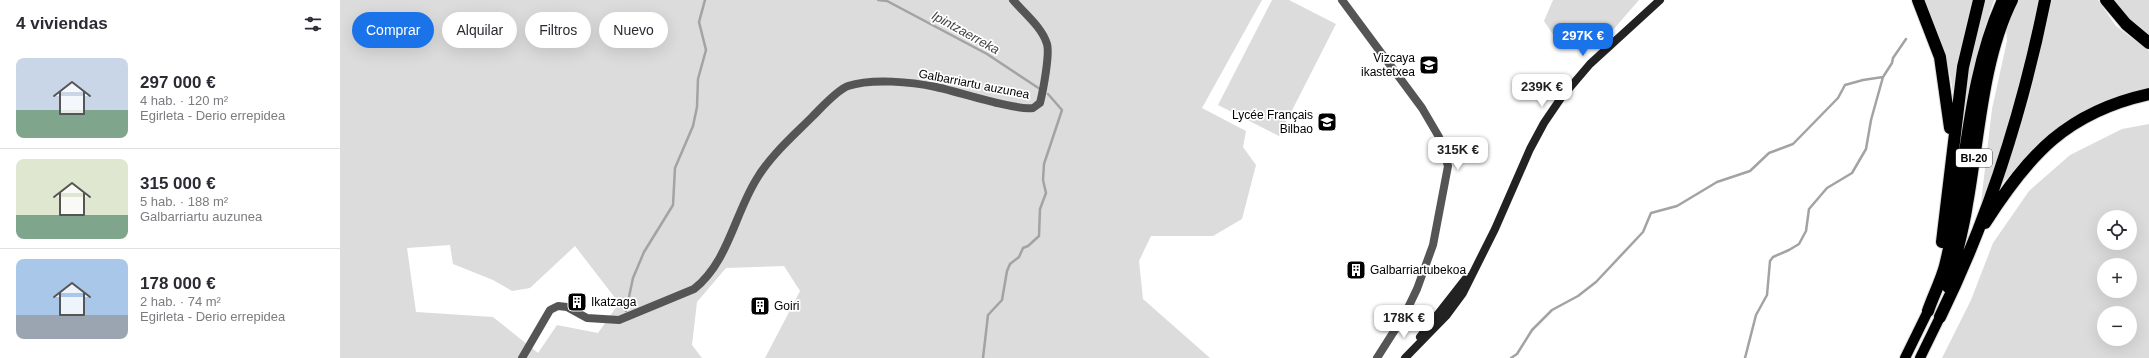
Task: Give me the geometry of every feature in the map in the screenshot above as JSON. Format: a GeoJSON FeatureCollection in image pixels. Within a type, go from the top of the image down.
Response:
{"type":"FeatureCollection","features":[{"type":"Feature","properties":{"kind":"highway"},"geometry":{"type":"LineString","coordinates":[[1918,0],[1940,57],[1950,127],[1951,174]]}},
{"type":"Feature","properties":{"kind":"highway"},"geometry":{"type":"LineString","coordinates":[[1928,311],[1945,226],[1963,67],[1979,0]]}},
{"type":"Feature","properties":{"kind":"highway","name":"BI-20"},"geometry":{"type":"LineString","coordinates":[[1928,311],[1944,267],[1954,225],[1978,73],[2002,0]]}},
{"type":"Feature","properties":{"kind":"highway","name":"BI-20"},"geometry":{"type":"LineString","coordinates":[[1940,317],[1956,256],[1967,204],[1983,97],[1992,60],[2012,0]]}},
{"type":"Feature","properties":{"kind":"highway"},"geometry":{"type":"LineString","coordinates":[[1940,317],[1976,237],[2004,156],[2023,93],[2045,0]]}},
{"type":"Feature","properties":{"kind":"highway"},"geometry":{"type":"LineString","coordinates":[[2106,0],[2126,24],[2149,43]]}},
{"type":"Feature","properties":{"kind":"highway"},"geometry":{"type":"LineString","coordinates":[[1976,237],[2008,187],[2041,148],[2060,132],[2081,118],[2110,106],[2149,94]]}},
{"type":"Feature","properties":{"kind":"main road","name":"BI-20"},"geometry":{"type":"LineString","coordinates":[[1905,358],[1928,311]]}},
{"type":"Feature","properties":{"kind":"main road","name":"BI-20"},"geometry":{"type":"LineString","coordinates":[[1920,358],[1940,317]]}},
{"type":"Feature","properties":{"kind":"street","name":"Galbarriartu auzunea"},"geometry":{"type":"LineString","coordinates":[[522,358],[550,310],[558,306],[567,307],[587,318],[620,320],[694,289],[703,282],[718,264],[748,195],[766,165],[779,149],[826,103],[848,86],[895,82],[934,86],[1017,107],[1033,108],[1040,103],[1044,89],[1047,45],[1038,29],[1013,0]]}},
{"type":"Feature","properties":{"kind":"street"},"geometry":{"type":"LineString","coordinates":[[1342,0],[1422,108],[1439,138],[1448,166],[1433,245],[1417,289],[1405,314],[1377,358]]}},
{"type":"Feature","properties":{"kind":"street"},"geometry":{"type":"LineString","coordinates":[[1632,25],[1652,0]]}},
{"type":"Feature","properties":{"kind":"street"},"geometry":{"type":"LineString","coordinates":[[1405,358],[1455,305],[1495,229],[1535,138],[1568,90],[1590,64],[1660,0]]}},
{"type":"Feature","properties":{"kind":"street"},"geometry":{"type":"LineString","coordinates":[[1400,358],[1419,338],[1475,268]]}},
{"type":"Feature","properties":{"kind":"shaded area"},"geometry":{"type":"Polygon","coordinates":[[[340,0],[1262,0],[1202,108],[1246,131],[1243,147],[1256,165],[1242,219],[1213,236],[1151,236],[1139,261],[1143,299],[1210,358],[765,358],[800,291],[784,266],[726,268],[697,302],[692,345],[702,358],[340,358],[340,0]],[[450,245],[407,248],[416,312],[493,317],[538,353],[557,325],[598,333],[619,303],[575,246],[530,288],[512,291],[493,280],[453,264],[450,245]]]}},
{"type":"Feature","properties":{"kind":"shaded area"},"geometry":{"type":"Polygon","coordinates":[[[1272,0],[1289,0],[1336,24],[1279,136],[1218,105],[1272,0]]]}},
{"type":"Feature","properties":{"kind":"shaded area"},"geometry":{"type":"Polygon","coordinates":[[[1553,0],[1639,0],[1606,38],[1556,39],[1544,21],[1553,0]]]}},
{"type":"Feature","properties":{"kind":"shaded area"},"geometry":{"type":"Polygon","coordinates":[[[1923,0],[1972,0],[1956,68],[1953,94],[1946,58],[1923,0]]]}},
{"type":"Feature","properties":{"kind":"shaded area"},"geometry":{"type":"Polygon","coordinates":[[[1982,0],[1994,0],[1980,43],[1958,153],[1970,61],[1982,0]]]}},
{"type":"Feature","properties":{"kind":"shaded area"},"geometry":{"type":"Polygon","coordinates":[[[2016,0],[2040,0],[2013,107],[1998,159],[1980,211],[1992,109],[2007,41],[2006,25],[2016,0]]]}},
{"type":"Feature","properties":{"kind":"shaded area"},"geometry":{"type":"Polygon","coordinates":[[[2052,0],[2098,0],[2116,26],[2149,51],[2149,88],[2072,119],[2036,146],[2001,185],[2029,98],[2052,0]]]}},
{"type":"Feature","properties":{"kind":"shaded area"},"geometry":{"type":"Polygon","coordinates":[[[2110,0],[2149,0],[2149,37],[2110,0]]]}},
{"type":"Feature","properties":{"kind":"shaded area"},"geometry":{"type":"Polygon","coordinates":[[[2149,124],[2149,358],[1942,358],[1971,300],[1993,243],[2029,191],[2070,155],[2122,129],[2149,124]]]}},
{"type":"Feature","properties":{"kind":"waterway"},"geometry":{"type":"LineString","coordinates":[[626,311],[633,278],[644,252],[673,205],[675,168],[693,126],[697,107],[698,79],[706,50],[699,22],[705,0]]}},
{"type":"Feature","properties":{"kind":"waterway","name":"Ipintzaerreka"},"geometry":{"type":"LineString","coordinates":[[878,0],[887,1],[987,54],[1040,89]]}},
{"type":"Feature","properties":{"kind":"waterway"},"geometry":{"type":"LineString","coordinates":[[1745,358],[1756,315],[1767,295],[1770,261],[1773,257],[1799,244],[1806,231],[1809,209],[1827,188],[1852,173],[1866,149],[1871,120],[1883,77],[1892,63],[1893,58],[1906,39]]}},
{"type":"Feature","properties":{"kind":"waterway"},"geometry":{"type":"LineString","coordinates":[[1511,358],[1517,354],[1532,330],[1552,310],[1578,296],[1596,282],[1643,232],[1651,213],[1677,206],[1717,182],[1750,171],[1769,153],[1793,144],[1838,98],[1845,85],[1883,77]]}},
{"type":"Feature","properties":{"kind":"waterway","name":"Ipintzaerreka"},"geometry":{"type":"LineString","coordinates":[[983,358],[988,315],[1002,300],[1007,271],[1010,264],[1019,257],[1023,248],[1028,246],[1039,236],[1040,209],[1046,193],[1043,180],[1044,164],[1062,110],[1048,94]]}},
{"type":"Feature","properties":{"kind":"place","name":"Vizcaya ikastetxea"},"geometry":{"type":"Point","coordinates":[1429,65]}},
{"type":"Feature","properties":{"kind":"place","name":"Lycée Français Bilbao"},"geometry":{"type":"Point","coordinates":[1327,122]}},
{"type":"Feature","properties":{"kind":"place","name":"Galbarriartubekoa"},"geometry":{"type":"Point","coordinates":[1356,270]}},
{"type":"Feature","properties":{"kind":"place","name":"Ikatzaga"},"geometry":{"type":"Point","coordinates":[577,302]}},
{"type":"Feature","properties":{"kind":"place","name":"Goiri"},"geometry":{"type":"Point","coordinates":[760,306]}}]}
